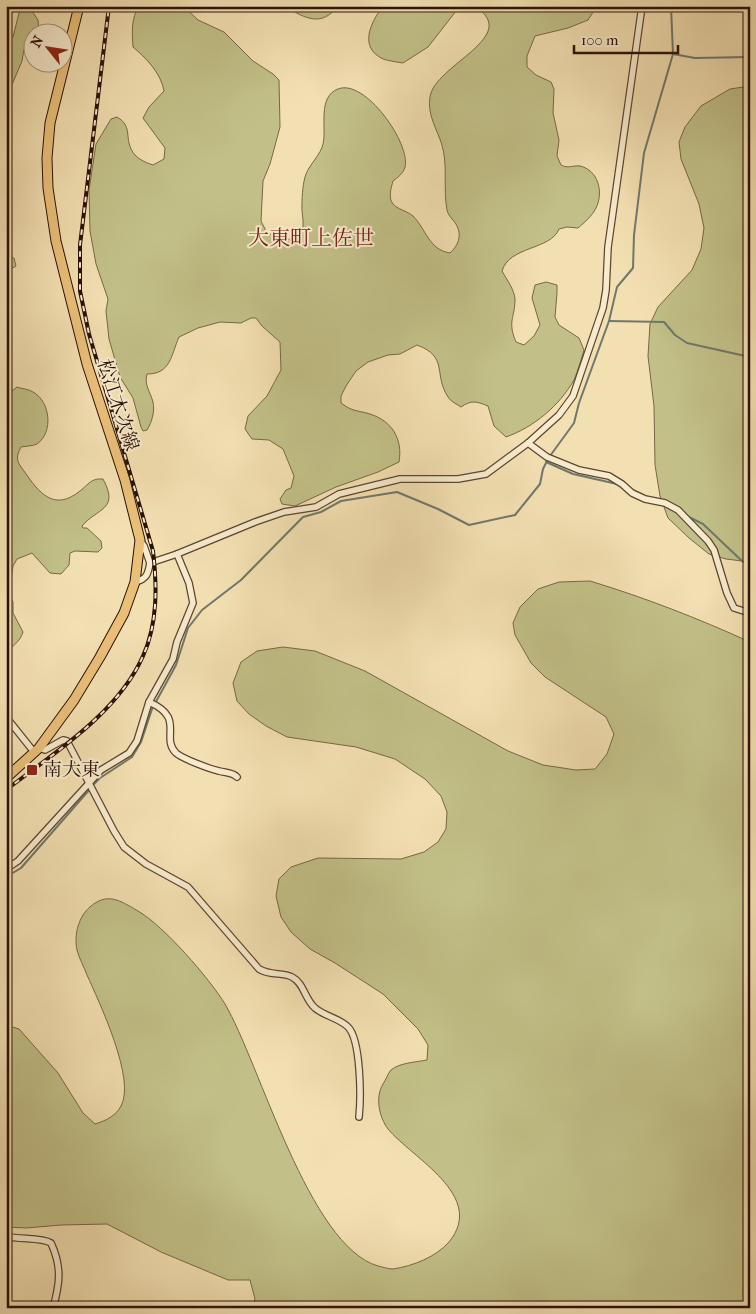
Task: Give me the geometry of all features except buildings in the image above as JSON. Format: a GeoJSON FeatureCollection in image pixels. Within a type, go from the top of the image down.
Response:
{"type":"FeatureCollection","features":[{"type":"Feature","properties":{"kind":"main road","name":"松江木次線"},"geometry":{"type":"LineString","coordinates":[[6,778],[36,750],[74,700],[100,657],[124,613],[135,582],[140,540],[125,480],[87,364],[56,241],[48,188],[47,158],[50,123],[79,6]]}},
{"type":"Feature","properties":{"kind":"street"},"geometry":{"type":"LineString","coordinates":[[150,563],[284,512],[316,507],[339,494],[400,480],[458,479],[486,474],[528,443],[559,415],[573,396],[603,308],[612,219],[642,6]]}},
{"type":"Feature","properties":{"kind":"street"},"geometry":{"type":"LineString","coordinates":[[528,443],[547,457],[579,470],[609,476],[632,493],[645,499],[665,503],[678,510],[714,550],[727,593],[734,608],[750,613]]}},
{"type":"Feature","properties":{"kind":"street"},"geometry":{"type":"LineString","coordinates":[[135,582],[142,580],[148,575],[150,563],[140,540]]}},
{"type":"Feature","properties":{"kind":"street"},"geometry":{"type":"LineString","coordinates":[[6,869],[18,861],[37,842],[91,785],[101,770],[129,753],[137,741],[173,659],[177,642],[193,603],[189,583],[177,554]]}},
{"type":"Feature","properties":{"kind":"street"},"geometry":{"type":"LineString","coordinates":[[153,704],[164,711],[170,720],[172,743],[177,754],[219,771],[232,773],[237,777]]}},
{"type":"Feature","properties":{"kind":"street"},"geometry":{"type":"LineString","coordinates":[[6,717],[36,750],[45,750],[66,740],[114,832],[129,852],[146,864],[188,887],[259,969],[270,974],[294,978],[314,1008],[343,1023],[351,1031],[358,1060],[361,1099],[359,1117]]}},
{"type":"Feature","properties":{"kind":"street"},"geometry":{"type":"LineString","coordinates":[[6,1236],[26,1240],[44,1240],[51,1243],[57,1258],[60,1282],[54,1308]]}},
{"type":"Feature","properties":{"kind":"shaded area"},"geometry":{"type":"Polygon","coordinates":[[[139,6],[183,6],[198,20],[224,32],[253,61],[279,80],[280,127],[270,164],[263,181],[261,221],[266,231],[275,237],[286,240],[298,237],[303,227],[302,193],[304,181],[323,144],[324,114],[327,99],[331,93],[338,89],[349,88],[361,93],[373,103],[394,129],[401,144],[405,157],[405,167],[402,173],[393,181],[390,193],[391,202],[413,216],[437,248],[450,253],[457,244],[459,233],[447,210],[444,153],[431,116],[429,104],[435,85],[483,40],[489,28],[487,17],[474,6],[597,6],[588,20],[568,28],[535,36],[527,56],[527,67],[536,75],[551,82],[554,89],[553,113],[559,140],[557,156],[561,165],[566,167],[580,166],[591,172],[598,182],[599,189],[596,208],[578,228],[567,227],[559,229],[555,236],[548,241],[513,257],[506,263],[502,271],[515,299],[512,329],[516,342],[524,345],[534,336],[540,325],[532,298],[535,285],[546,282],[557,285],[555,317],[559,325],[579,338],[584,350],[574,380],[553,407],[526,428],[506,437],[494,426],[488,406],[474,402],[461,407],[449,399],[441,381],[437,361],[427,350],[417,345],[400,354],[388,355],[368,362],[356,371],[346,386],[341,396],[341,403],[352,409],[378,417],[390,426],[399,446],[399,462],[378,472],[336,487],[295,506],[282,504],[280,499],[286,490],[291,488],[294,476],[283,449],[269,440],[252,439],[245,429],[248,416],[267,396],[281,370],[280,342],[256,318],[251,318],[241,323],[220,322],[198,328],[179,337],[172,357],[166,367],[161,371],[147,374],[147,385],[154,409],[149,427],[143,431],[133,398],[120,377],[109,339],[106,311],[108,299],[96,264],[90,231],[89,190],[96,144],[111,119],[117,117],[125,124],[129,144],[137,157],[153,165],[164,159],[165,148],[143,118],[149,107],[164,91],[156,72],[148,61],[133,47],[133,21],[139,6]]]}},
{"type":"Feature","properties":{"kind":"shaded area"},"geometry":{"type":"Polygon","coordinates":[[[284,6],[338,6],[325,17],[313,19],[284,6]]]}},
{"type":"Feature","properties":{"kind":"shaded area"},"geometry":{"type":"Polygon","coordinates":[[[383,6],[460,6],[428,47],[403,63],[383,59],[375,54],[371,48],[369,34],[371,27],[383,6]]]}},
{"type":"Feature","properties":{"kind":"shaded area"},"geometry":{"type":"Polygon","coordinates":[[[25,9],[32,11],[38,22],[22,22],[22,61],[11,87],[6,88],[6,40],[13,37],[19,13],[25,9]]]}},
{"type":"Feature","properties":{"kind":"shaded area"},"geometry":{"type":"Polygon","coordinates":[[[750,86],[750,562],[726,559],[709,554],[668,518],[660,496],[655,465],[654,406],[648,356],[650,324],[658,307],[692,270],[701,249],[704,228],[699,204],[681,159],[679,142],[685,127],[701,106],[730,89],[750,86]]]}},
{"type":"Feature","properties":{"kind":"shaded area"},"geometry":{"type":"Polygon","coordinates":[[[6,258],[14,258],[16,266],[6,272],[6,258]]]}},
{"type":"Feature","properties":{"kind":"shaded area"},"geometry":{"type":"Polygon","coordinates":[[[17,387],[31,391],[39,396],[48,417],[48,425],[42,439],[35,445],[21,447],[18,454],[20,465],[35,486],[48,497],[62,500],[71,497],[93,481],[103,479],[108,489],[109,497],[108,503],[82,526],[87,528],[101,541],[102,548],[98,552],[75,551],[70,553],[69,565],[61,574],[50,573],[32,553],[17,559],[13,566],[9,594],[13,602],[13,613],[23,632],[20,639],[6,656],[6,390],[12,391],[17,387]]]}},
{"type":"Feature","properties":{"kind":"shaded area"},"geometry":{"type":"Polygon","coordinates":[[[590,581],[671,609],[750,642],[750,1308],[253,1308],[255,1299],[250,1280],[228,1280],[161,1252],[107,1224],[26,1228],[6,1227],[6,1025],[19,1029],[58,1073],[83,1113],[95,1124],[110,1118],[121,1106],[124,1094],[124,1078],[120,1060],[107,1021],[79,956],[76,943],[77,928],[87,909],[99,901],[109,899],[120,901],[149,918],[185,953],[218,993],[239,1032],[308,1190],[330,1225],[353,1251],[378,1266],[393,1269],[424,1260],[438,1252],[449,1242],[458,1225],[459,1209],[453,1194],[428,1165],[388,1129],[382,1119],[379,1107],[379,1095],[390,1071],[403,1064],[427,1060],[428,1045],[418,1029],[383,994],[310,949],[291,932],[281,917],[276,896],[279,879],[291,867],[318,858],[401,859],[424,852],[438,842],[446,829],[447,812],[441,796],[425,779],[395,759],[356,747],[287,737],[266,726],[249,714],[237,701],[233,683],[241,662],[257,651],[283,647],[315,651],[365,671],[508,751],[543,765],[576,770],[595,769],[607,754],[614,734],[606,717],[545,677],[531,663],[515,635],[513,623],[520,607],[538,589],[559,582],[590,581]]]}},
{"type":"Feature","properties":{"kind":"waterway"},"geometry":{"type":"LineString","coordinates":[[550,456],[574,423],[579,403],[609,321],[617,287],[633,268],[634,235],[644,153],[673,54],[671,6]]}},
{"type":"Feature","properties":{"kind":"waterway"},"geometry":{"type":"LineString","coordinates":[[673,54],[695,58],[750,57]]}},
{"type":"Feature","properties":{"kind":"waterway"},"geometry":{"type":"LineString","coordinates":[[609,321],[664,322],[675,335],[687,343],[750,357]]}},
{"type":"Feature","properties":{"kind":"waterway"},"geometry":{"type":"LineString","coordinates":[[93,785],[100,778],[132,757],[141,742],[152,709],[176,665],[188,628],[202,610],[241,580],[303,517],[321,512],[341,501],[397,492],[438,509],[469,525],[515,515],[540,484],[543,469],[548,459]]}},
{"type":"Feature","properties":{"kind":"waterway"},"geometry":{"type":"LineString","coordinates":[[546,462],[573,474],[617,484]]}},
{"type":"Feature","properties":{"kind":"waterway"},"geometry":{"type":"LineString","coordinates":[[631,489],[645,496]]}},
{"type":"Feature","properties":{"kind":"waterway"},"geometry":{"type":"LineString","coordinates":[[687,516],[703,524],[750,567]]}},
{"type":"Feature","properties":{"kind":"waterway"},"geometry":{"type":"LineString","coordinates":[[6,877],[21,868],[90,789]]}},
{"type":"Feature","properties":{"kind":"railway"},"geometry":{"type":"LineString","coordinates":[[6,790],[64,746],[101,714],[118,696],[132,677],[143,656],[154,617],[156,590],[153,551],[89,334],[80,291],[80,245],[109,6]]}},
{"type":"Feature","properties":{"kind":"place","name":"南大東"},"geometry":{"type":"Point","coordinates":[32,770]}},
{"type":"Feature","properties":{"kind":"district","name":"大東町上佐世"},"geometry":{"type":"Point","coordinates":[311,238]}}]}
